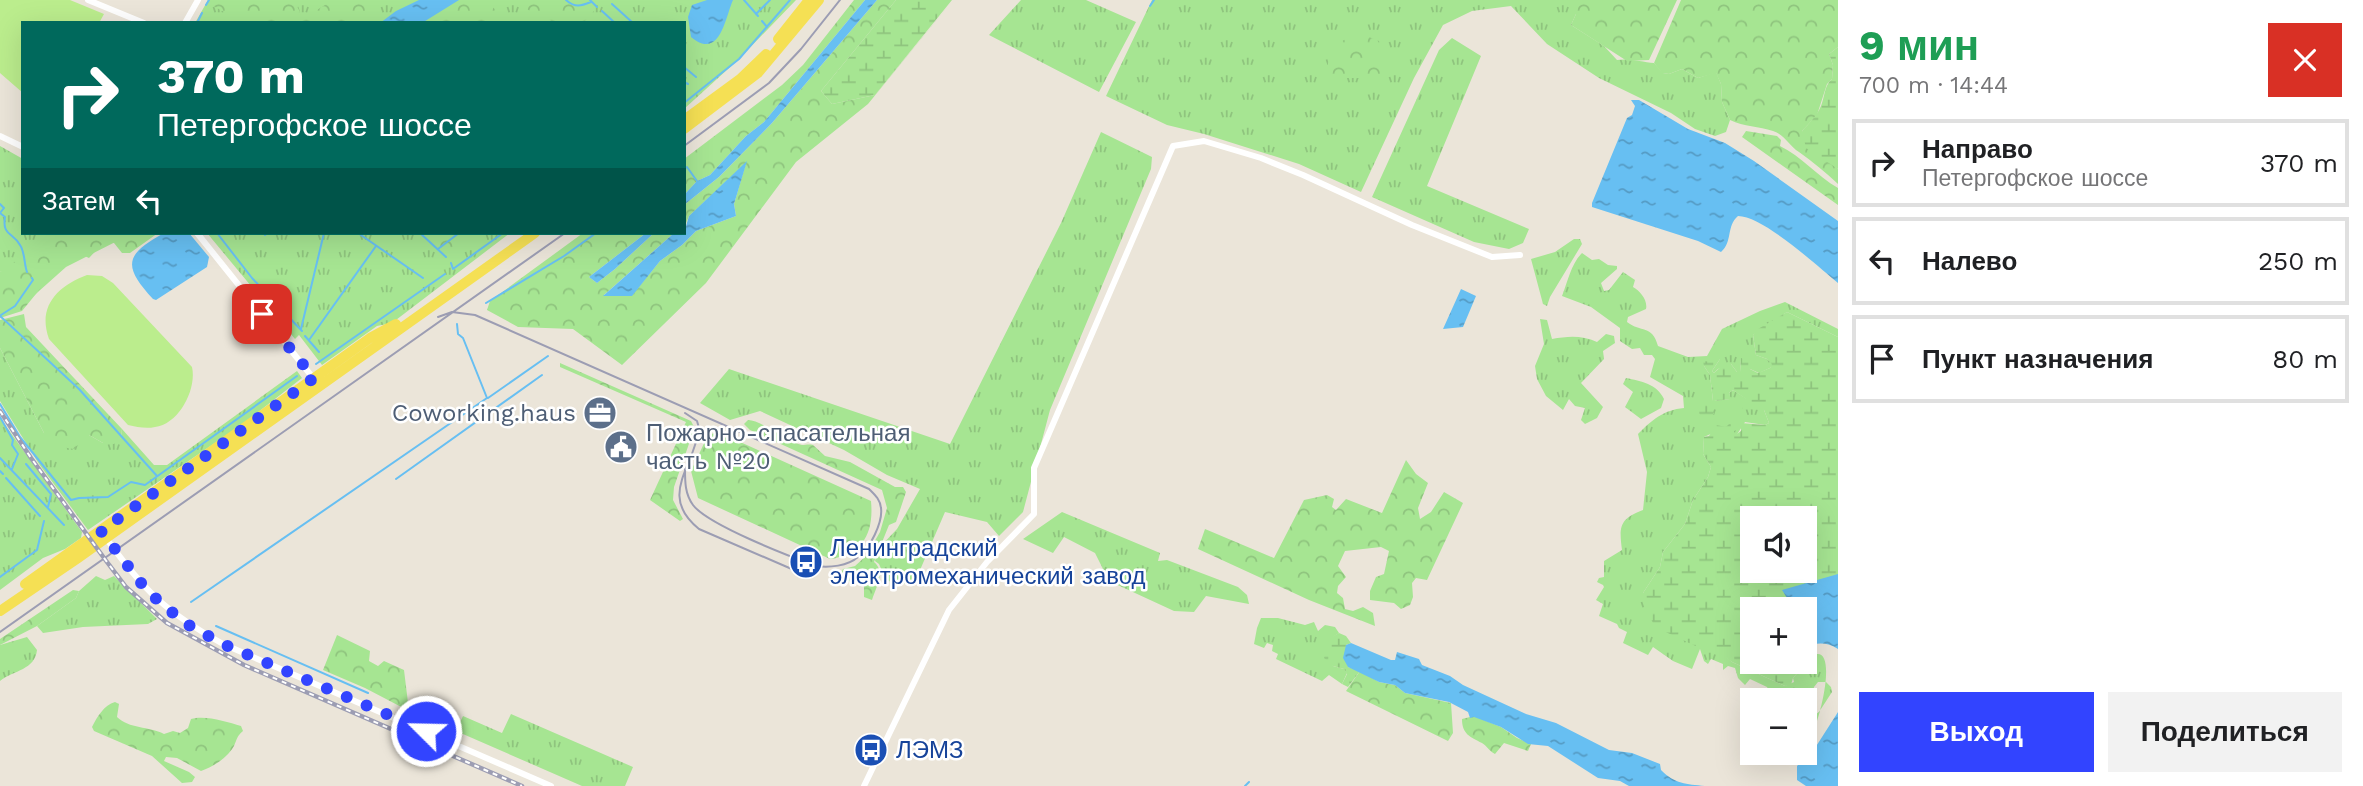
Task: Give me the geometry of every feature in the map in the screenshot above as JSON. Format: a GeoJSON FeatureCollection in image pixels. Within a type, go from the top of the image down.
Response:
{"type":"FeatureCollection","features":[{"type":"Feature","properties":{"kind":"main road"},"geometry":{"type":"LineString","coordinates":[[686,119],[759,62],[809,0]]}},
{"type":"Feature","properties":{"kind":"main road"},"geometry":{"type":"LineString","coordinates":[[686,127],[758,73],[819,0]]}},
{"type":"Feature","properties":{"kind":"main road"},"geometry":{"type":"LineString","coordinates":[[317,382],[370,338],[391,327],[520,235]]}},
{"type":"Feature","properties":{"kind":"main road"},"geometry":{"type":"LineString","coordinates":[[0,611],[317,382],[532,235]]}},
{"type":"Feature","properties":{"kind":"main road"},"geometry":{"type":"LineString","coordinates":[[0,602],[104,534]]}},
{"type":"Feature","properties":{"kind":"street"},"geometry":{"type":"LineString","coordinates":[[88,0],[139,21]]}},
{"type":"Feature","properties":{"kind":"street"},"geometry":{"type":"LineString","coordinates":[[186,21],[198,0]]}},
{"type":"Feature","properties":{"kind":"street"},"geometry":{"type":"LineString","coordinates":[[0,136],[21,146]]}},
{"type":"Feature","properties":{"kind":"street"},"geometry":{"type":"LineString","coordinates":[[864,786],[949,610],[987,562],[1034,514],[1034,468],[1174,146],[1203,141],[1261,158],[1412,225],[1492,257],[1520,256]]}},
{"type":"Feature","properties":{"kind":"street"},"geometry":{"type":"LineString","coordinates":[[199,235],[317,382]]}},
{"type":"Feature","properties":{"kind":"street"},"geometry":{"type":"LineString","coordinates":[[104,534],[153,597],[223,644],[551,786]]}},
{"type":"Feature","properties":{"kind":"green space"},"geometry":{"type":"Polygon","coordinates":[[[0,0],[70,0],[104,14],[100,21],[21,21],[21,91],[0,73],[0,0]]]}},
{"type":"Feature","properties":{"kind":"green space"},"geometry":{"type":"Polygon","coordinates":[[[208,0],[796,0],[739,59],[686,107],[686,21],[196,21],[208,0]]]}},
{"type":"Feature","properties":{"kind":"green space"},"geometry":{"type":"Polygon","coordinates":[[[294,0],[300,12],[281,21],[245,21],[207,2],[294,0]]]}},
{"type":"Feature","properties":{"kind":"green space"},"geometry":{"type":"Polygon","coordinates":[[[333,0],[386,0],[359,21],[299,21],[333,0]]]}},
{"type":"Feature","properties":{"kind":"green space"},"geometry":{"type":"Polygon","coordinates":[[[459,0],[485,0],[502,16],[498,21],[425,21],[459,0]]]}},
{"type":"Feature","properties":{"kind":"green space"},"geometry":{"type":"Polygon","coordinates":[[[527,0],[597,2],[594,11],[585,21],[552,21],[524,8],[527,0]]]}},
{"type":"Feature","properties":{"kind":"green space"},"geometry":{"type":"Polygon","coordinates":[[[854,0],[865,0],[764,122],[746,136],[710,175],[697,181],[686,193],[686,157],[782,85],[803,65],[854,0]]]}},
{"type":"Feature","properties":{"kind":"green space"},"geometry":{"type":"Polygon","coordinates":[[[877,0],[896,0],[821,91],[832,104],[875,95],[953,0],[868,104],[796,162],[706,283],[622,365],[573,329],[518,327],[487,310],[490,301],[580,235],[643,235],[589,277],[597,283],[652,235],[672,235],[604,295],[632,295],[660,261],[696,231],[736,216],[734,204],[746,163],[689,216],[686,223],[686,203],[719,177],[772,123],[877,0]]]}},
{"type":"Feature","properties":{"kind":"green space"},"geometry":{"type":"Polygon","coordinates":[[[896,0],[952,0],[875,95],[832,104],[821,91],[896,0]]]}},
{"type":"Feature","properties":{"kind":"green space"},"geometry":{"type":"Polygon","coordinates":[[[1021,0],[1086,0],[1136,22],[1099,92],[989,35],[1021,0]]]}},
{"type":"Feature","properties":{"kind":"green space"},"geometry":{"type":"Polygon","coordinates":[[[1152,0],[1576,0],[1576,14],[1571,25],[1604,46],[1617,60],[1654,63],[1663,73],[1669,74],[1682,69],[1698,78],[1716,72],[1721,84],[1722,102],[1730,120],[1726,132],[1715,136],[1695,129],[1671,113],[1599,78],[1547,44],[1511,6],[1472,11],[1443,25],[1414,78],[1361,192],[1299,164],[1167,125],[1106,96],[1152,0]]]}},
{"type":"Feature","properties":{"kind":"green space"},"geometry":{"type":"Polygon","coordinates":[[[1576,0],[1677,0],[1649,60],[1627,61],[1571,25],[1576,14],[1576,0]]]}},
{"type":"Feature","properties":{"kind":"green space"},"geometry":{"type":"Polygon","coordinates":[[[1681,0],[1838,0],[1838,47],[1829,54],[1833,65],[1832,79],[1827,84],[1817,115],[1802,131],[1838,169],[1838,184],[1777,133],[1730,120],[1722,102],[1721,84],[1716,73],[1698,78],[1682,69],[1669,74],[1662,73],[1654,63],[1681,0]]]}},
{"type":"Feature","properties":{"kind":"green space"},"geometry":{"type":"Polygon","coordinates":[[[1364,35],[1379,41],[1381,46],[1385,64],[1380,78],[1338,78],[1327,74],[1329,58],[1336,46],[1347,39],[1364,35]]]}},
{"type":"Feature","properties":{"kind":"green space"},"geometry":{"type":"Polygon","coordinates":[[[1452,38],[1481,56],[1427,186],[1529,229],[1523,243],[1509,249],[1474,242],[1372,197],[1439,50],[1452,38]]]}},
{"type":"Feature","properties":{"kind":"green space"},"geometry":{"type":"Polygon","coordinates":[[[1838,47],[1838,169],[1806,148],[1802,131],[1821,106],[1826,88],[1832,79],[1833,65],[1829,54],[1838,47]]]}},
{"type":"Feature","properties":{"kind":"green space"},"geometry":{"type":"Polygon","coordinates":[[[1746,131],[1777,136],[1781,140],[1780,146],[1838,188],[1838,205],[1742,137],[1746,131]]]}},
{"type":"Feature","properties":{"kind":"green space"},"geometry":{"type":"Polygon","coordinates":[[[1101,132],[1152,157],[1151,169],[1050,410],[1023,512],[999,536],[987,522],[945,512],[914,584],[897,584],[886,580],[875,561],[878,549],[897,529],[920,489],[760,411],[730,420],[700,403],[729,369],[950,444],[1061,223],[1101,132]]]}},
{"type":"Feature","properties":{"kind":"green space"},"geometry":{"type":"Polygon","coordinates":[[[0,146],[21,158],[21,235],[129,235],[66,267],[29,300],[3,271],[0,272],[0,146]]]}},
{"type":"Feature","properties":{"kind":"green space"},"geometry":{"type":"Polygon","coordinates":[[[155,235],[130,253],[122,253],[114,243],[105,241],[89,258],[78,253],[40,289],[22,311],[0,318],[0,272],[51,237],[155,235]]]}},
{"type":"Feature","properties":{"kind":"green space"},"geometry":{"type":"Polygon","coordinates":[[[209,235],[507,235],[392,323],[377,326],[322,365],[299,335],[295,339],[209,235]]]}},
{"type":"Feature","properties":{"kind":"green space"},"geometry":{"type":"Polygon","coordinates":[[[418,235],[480,235],[455,252],[442,257],[418,235]]]}},
{"type":"Feature","properties":{"kind":"green space"},"geometry":{"type":"Polygon","coordinates":[[[1574,239],[1580,239],[1582,244],[1547,306],[1543,304],[1531,259],[1555,252],[1574,239]]]}},
{"type":"Feature","properties":{"kind":"green space"},"geometry":{"type":"Polygon","coordinates":[[[1582,253],[1592,260],[1599,259],[1608,265],[1617,266],[1601,283],[1604,291],[1609,290],[1623,272],[1635,280],[1633,287],[1643,296],[1646,309],[1628,317],[1627,322],[1653,335],[1658,346],[1688,357],[1707,356],[1722,329],[1785,302],[1838,329],[1838,337],[1787,312],[1753,335],[1756,355],[1773,364],[1770,368],[1759,373],[1750,369],[1741,359],[1740,372],[1731,364],[1714,373],[1712,371],[1720,359],[1704,366],[1710,375],[1713,401],[1730,399],[1729,393],[1733,390],[1764,410],[1769,423],[1765,425],[1745,422],[1736,436],[1734,431],[1726,427],[1704,437],[1703,454],[1711,467],[1708,477],[1693,500],[1685,524],[1663,552],[1660,567],[1643,593],[1740,666],[1740,674],[1758,674],[1785,686],[1794,682],[1793,678],[1797,674],[1817,674],[1817,654],[1823,657],[1826,666],[1825,682],[1818,682],[1814,688],[1768,688],[1750,679],[1745,685],[1738,678],[1735,668],[1728,666],[1723,670],[1723,664],[1711,659],[1708,664],[1704,661],[1700,649],[1692,669],[1673,661],[1653,647],[1648,655],[1623,643],[1627,632],[1599,616],[1603,604],[1596,600],[1604,587],[1597,582],[1604,577],[1604,561],[1622,550],[1621,530],[1625,521],[1643,510],[1647,472],[1638,434],[1658,416],[1684,408],[1683,396],[1650,377],[1655,359],[1652,355],[1644,355],[1640,348],[1632,349],[1620,341],[1620,328],[1591,307],[1562,296],[1582,253]]]}},
{"type":"Feature","properties":{"kind":"green space"},"geometry":{"type":"Polygon","coordinates":[[[87,275],[102,276],[113,283],[192,367],[189,395],[179,412],[164,424],[148,428],[128,425],[49,339],[46,327],[48,307],[59,291],[87,275]]]}},
{"type":"Feature","properties":{"kind":"green space"},"geometry":{"type":"Polygon","coordinates":[[[1787,312],[1838,337],[1838,636],[1817,619],[1817,597],[1740,597],[1740,666],[1708,645],[1700,648],[1655,627],[1644,605],[1643,593],[1660,567],[1663,552],[1685,524],[1693,500],[1708,477],[1711,467],[1703,454],[1704,437],[1709,436],[1716,425],[1726,427],[1732,421],[1738,422],[1739,429],[1734,431],[1734,436],[1741,431],[1741,423],[1769,423],[1764,410],[1742,409],[1746,399],[1733,390],[1729,393],[1731,399],[1714,401],[1711,408],[1714,414],[1707,419],[1701,416],[1693,405],[1699,399],[1709,407],[1713,401],[1710,375],[1703,361],[1712,362],[1714,355],[1720,359],[1712,371],[1714,373],[1725,363],[1731,364],[1740,372],[1741,358],[1749,361],[1750,369],[1758,373],[1770,368],[1772,364],[1767,359],[1756,355],[1753,335],[1758,329],[1787,312]]]}},
{"type":"Feature","properties":{"kind":"green space"},"geometry":{"type":"Polygon","coordinates":[[[24,314],[26,327],[122,429],[121,438],[114,444],[103,443],[89,435],[74,449],[61,447],[44,433],[0,348],[0,320],[24,314]]]}},
{"type":"Feature","properties":{"kind":"green space"},"geometry":{"type":"Polygon","coordinates":[[[1540,319],[1547,320],[1552,339],[1575,337],[1597,342],[1606,334],[1614,336],[1615,343],[1603,351],[1604,359],[1581,383],[1603,407],[1597,418],[1585,424],[1581,420],[1585,408],[1575,406],[1569,399],[1563,410],[1546,396],[1537,379],[1535,366],[1544,344],[1540,319]]]}},
{"type":"Feature","properties":{"kind":"green space"},"geometry":{"type":"Polygon","coordinates":[[[0,348],[44,433],[89,435],[103,443],[121,438],[122,429],[154,465],[167,465],[297,371],[302,378],[244,423],[88,530],[39,464],[0,401],[0,348]]]}},
{"type":"Feature","properties":{"kind":"green space"},"geometry":{"type":"Polygon","coordinates":[[[560,363],[691,421],[694,427],[692,435],[674,487],[673,500],[683,519],[680,521],[650,500],[686,422],[560,367],[560,363]]]}},
{"type":"Feature","properties":{"kind":"green space"},"geometry":{"type":"Polygon","coordinates":[[[1626,378],[1643,382],[1657,390],[1664,399],[1661,408],[1641,419],[1625,407],[1633,392],[1623,384],[1626,378]]]}},
{"type":"Feature","properties":{"kind":"green space"},"geometry":{"type":"Polygon","coordinates":[[[0,418],[82,532],[81,538],[65,549],[43,558],[0,590],[0,418]]]}},
{"type":"Feature","properties":{"kind":"green space"},"geometry":{"type":"Polygon","coordinates":[[[748,420],[760,423],[796,443],[813,445],[825,456],[850,462],[895,487],[903,487],[906,492],[896,522],[889,525],[874,562],[880,575],[872,600],[864,597],[864,585],[844,580],[841,573],[843,569],[855,566],[866,556],[880,532],[887,508],[882,490],[750,430],[744,424],[748,420]]]}},
{"type":"Feature","properties":{"kind":"green space"},"geometry":{"type":"Polygon","coordinates":[[[718,432],[871,501],[870,523],[864,540],[851,552],[830,559],[698,498],[691,471],[708,435],[718,432]]]}},
{"type":"Feature","properties":{"kind":"green space"},"geometry":{"type":"Polygon","coordinates":[[[1406,460],[1416,474],[1428,483],[1418,508],[1420,519],[1431,512],[1444,492],[1463,503],[1427,580],[1416,578],[1412,583],[1413,597],[1410,605],[1401,609],[1394,603],[1370,600],[1370,591],[1376,577],[1384,574],[1389,551],[1381,547],[1345,551],[1338,566],[1346,577],[1338,586],[1337,593],[1343,598],[1345,609],[1353,611],[1363,607],[1373,613],[1375,626],[1309,600],[1198,549],[1205,529],[1274,558],[1304,500],[1327,495],[1334,499],[1332,507],[1336,510],[1346,499],[1382,513],[1406,460]]]}},
{"type":"Feature","properties":{"kind":"green space"},"geometry":{"type":"Polygon","coordinates":[[[1062,512],[1160,553],[1158,561],[1167,560],[1238,587],[1247,595],[1249,604],[1206,596],[1194,612],[1174,611],[1109,581],[1095,553],[1064,537],[1053,553],[1023,539],[1062,512]]]}},
{"type":"Feature","properties":{"kind":"green space"},"geometry":{"type":"Polygon","coordinates":[[[96,576],[105,580],[114,576],[157,619],[148,624],[83,627],[43,633],[37,626],[76,598],[79,591],[96,576]]]}},
{"type":"Feature","properties":{"kind":"green space"},"geometry":{"type":"Polygon","coordinates":[[[73,590],[79,591],[76,598],[37,626],[0,645],[0,639],[73,590]]]}},
{"type":"Feature","properties":{"kind":"green space"},"geometry":{"type":"Polygon","coordinates":[[[1261,618],[1278,618],[1305,625],[1314,622],[1318,631],[1325,625],[1335,627],[1339,633],[1330,639],[1333,666],[1344,669],[1347,673],[1342,684],[1329,675],[1322,681],[1276,659],[1278,654],[1272,651],[1273,645],[1267,643],[1264,648],[1254,644],[1261,618]]]}},
{"type":"Feature","properties":{"kind":"green space"},"geometry":{"type":"Polygon","coordinates":[[[1339,633],[1346,636],[1351,643],[1346,645],[1348,667],[1360,671],[1348,687],[1342,684],[1347,674],[1344,669],[1333,666],[1324,658],[1330,638],[1339,633]]]}},
{"type":"Feature","properties":{"kind":"green space"},"geometry":{"type":"Polygon","coordinates":[[[337,635],[370,651],[369,661],[378,666],[384,661],[404,670],[409,711],[323,670],[337,635]]]}},
{"type":"Feature","properties":{"kind":"green space"},"geometry":{"type":"Polygon","coordinates":[[[27,637],[37,650],[32,662],[0,681],[0,645],[27,637]]]}},
{"type":"Feature","properties":{"kind":"green space"},"geometry":{"type":"Polygon","coordinates":[[[1360,671],[1379,682],[1395,685],[1405,693],[1451,703],[1453,733],[1448,741],[1346,691],[1360,671]]]}},
{"type":"Feature","properties":{"kind":"green space"},"geometry":{"type":"Polygon","coordinates":[[[1758,674],[1797,674],[1791,685],[1785,686],[1758,674]]]}},
{"type":"Feature","properties":{"kind":"green space"},"geometry":{"type":"Polygon","coordinates":[[[1825,682],[1832,692],[1820,710],[1824,695],[1825,682]]]}},
{"type":"Feature","properties":{"kind":"green space"},"geometry":{"type":"Polygon","coordinates":[[[115,702],[119,704],[117,717],[122,721],[164,734],[173,731],[180,733],[188,728],[191,719],[197,718],[210,718],[241,726],[243,731],[228,754],[201,771],[177,758],[166,757],[164,761],[195,777],[192,782],[182,783],[152,756],[94,731],[92,727],[99,715],[115,702]]]}},
{"type":"Feature","properties":{"kind":"green space"},"geometry":{"type":"Polygon","coordinates":[[[511,714],[633,767],[625,786],[582,786],[456,731],[463,716],[502,733],[511,714]]]}},
{"type":"Feature","properties":{"kind":"green space"},"geometry":{"type":"Polygon","coordinates":[[[1474,716],[1531,744],[1528,751],[1504,743],[1493,753],[1465,732],[1462,719],[1474,716]]]}},
{"type":"Feature","properties":{"kind":"water"},"geometry":{"type":"Polygon","coordinates":[[[419,0],[459,0],[425,21],[383,21],[419,0]]]}},
{"type":"Feature","properties":{"kind":"water"},"geometry":{"type":"Polygon","coordinates":[[[707,0],[733,0],[720,34],[709,44],[691,37],[688,17],[692,5],[707,0]]]}},
{"type":"Feature","properties":{"kind":"water"},"geometry":{"type":"Polygon","coordinates":[[[865,0],[877,0],[772,123],[719,177],[686,203],[686,193],[697,181],[710,175],[746,136],[764,122],[865,0]]]}},
{"type":"Feature","properties":{"kind":"water"},"geometry":{"type":"Polygon","coordinates":[[[1631,100],[1639,100],[1688,129],[1725,143],[1838,221],[1838,283],[1775,232],[1749,218],[1738,216],[1734,220],[1727,244],[1721,252],[1698,241],[1592,207],[1627,118],[1632,115],[1635,106],[1631,100]]]}},
{"type":"Feature","properties":{"kind":"water"},"geometry":{"type":"Polygon","coordinates":[[[747,161],[734,204],[736,216],[696,231],[660,261],[632,296],[603,296],[672,235],[686,235],[689,216],[747,161]]]}},
{"type":"Feature","properties":{"kind":"water"},"geometry":{"type":"Polygon","coordinates":[[[161,235],[191,235],[209,257],[207,267],[156,300],[153,299],[136,278],[132,262],[141,248],[161,235]]]}},
{"type":"Feature","properties":{"kind":"water"},"geometry":{"type":"Polygon","coordinates":[[[643,235],[652,235],[597,283],[589,277],[643,235]]]}},
{"type":"Feature","properties":{"kind":"water"},"geometry":{"type":"Polygon","coordinates":[[[1461,289],[1476,296],[1463,327],[1443,329],[1461,289]]]}},
{"type":"Feature","properties":{"kind":"water"},"geometry":{"type":"Polygon","coordinates":[[[1838,574],[1838,649],[1830,645],[1817,644],[1817,597],[1786,597],[1782,590],[1817,583],[1817,580],[1838,574]]]}},
{"type":"Feature","properties":{"kind":"water"},"geometry":{"type":"Polygon","coordinates":[[[1351,643],[1391,660],[1395,660],[1397,652],[1419,659],[1422,665],[1526,714],[1556,723],[1609,750],[1632,753],[1660,764],[1661,770],[1676,781],[1705,786],[1629,786],[1620,781],[1598,778],[1548,746],[1528,744],[1501,727],[1470,718],[1468,712],[1449,702],[1405,693],[1395,685],[1379,682],[1348,667],[1343,658],[1346,645],[1351,643]]]}},
{"type":"Feature","properties":{"kind":"water"},"geometry":{"type":"Polygon","coordinates":[[[1838,712],[1838,786],[1806,786],[1797,780],[1798,765],[1817,765],[1817,745],[1838,712]]]}},
{"type":"Feature","properties":{"kind":"waterway"},"geometry":{"type":"LineString","coordinates":[[206,5],[209,0]]}},
{"type":"Feature","properties":{"kind":"waterway"},"geometry":{"type":"LineString","coordinates":[[566,0],[578,6],[591,2]]}},
{"type":"Feature","properties":{"kind":"waterway"},"geometry":{"type":"LineString","coordinates":[[590,0],[597,7]]}},
{"type":"Feature","properties":{"kind":"waterway"},"geometry":{"type":"LineString","coordinates":[[744,0],[758,16]]}},
{"type":"Feature","properties":{"kind":"waterway"},"geometry":{"type":"LineString","coordinates":[[756,14],[770,0]]}},
{"type":"Feature","properties":{"kind":"waterway"},"geometry":{"type":"LineString","coordinates":[[686,101],[739,59],[790,0]]}},
{"type":"Feature","properties":{"kind":"waterway"},"geometry":{"type":"LineString","coordinates":[[1150,6],[1154,0]]}},
{"type":"Feature","properties":{"kind":"waterway"},"geometry":{"type":"LineString","coordinates":[[612,4],[631,21]]}},
{"type":"Feature","properties":{"kind":"waterway"},"geometry":{"type":"LineString","coordinates":[[602,11],[613,21]]}},
{"type":"Feature","properties":{"kind":"waterway"},"geometry":{"type":"LineString","coordinates":[[198,21],[202,13]]}},
{"type":"Feature","properties":{"kind":"waterway"},"geometry":{"type":"LineString","coordinates":[[762,21],[767,27]]}},
{"type":"Feature","properties":{"kind":"waterway"},"geometry":{"type":"LineString","coordinates":[[686,69],[696,77]]}},
{"type":"Feature","properties":{"kind":"waterway"},"geometry":{"type":"LineString","coordinates":[[686,168],[697,181]]}},
{"type":"Feature","properties":{"kind":"waterway"},"geometry":{"type":"LineString","coordinates":[[0,204],[4,208],[0,213],[5,217],[5,228],[22,248],[27,272]]}},
{"type":"Feature","properties":{"kind":"waterway"},"geometry":{"type":"LineString","coordinates":[[219,235],[252,278],[302,331]]}},
{"type":"Feature","properties":{"kind":"waterway"},"geometry":{"type":"LineString","coordinates":[[301,329],[324,235]]}},
{"type":"Feature","properties":{"kind":"waterway"},"geometry":{"type":"LineString","coordinates":[[361,235],[423,278]]}},
{"type":"Feature","properties":{"kind":"waterway"},"geometry":{"type":"LineString","coordinates":[[422,235],[446,257]]}},
{"type":"Feature","properties":{"kind":"waterway"},"geometry":{"type":"LineString","coordinates":[[438,249],[456,235]]}},
{"type":"Feature","properties":{"kind":"waterway"},"geometry":{"type":"LineString","coordinates":[[451,263],[453,269],[500,235]]}},
{"type":"Feature","properties":{"kind":"waterway"},"geometry":{"type":"LineString","coordinates":[[486,303],[593,235]]}},
{"type":"Feature","properties":{"kind":"waterway"},"geometry":{"type":"LineString","coordinates":[[309,340],[376,246]]}},
{"type":"Feature","properties":{"kind":"waterway"},"geometry":{"type":"LineString","coordinates":[[316,364],[445,274]]}},
{"type":"Feature","properties":{"kind":"waterway"},"geometry":{"type":"LineString","coordinates":[[1,315],[15,306],[32,278]]}},
{"type":"Feature","properties":{"kind":"waterway"},"geometry":{"type":"LineString","coordinates":[[0,316],[79,389],[157,476]]}},
{"type":"Feature","properties":{"kind":"waterway"},"geometry":{"type":"LineString","coordinates":[[191,602],[487,398],[463,338],[458,334],[457,324]]}},
{"type":"Feature","properties":{"kind":"waterway"},"geometry":{"type":"LineString","coordinates":[[305,336],[319,352]]}},
{"type":"Feature","properties":{"kind":"waterway"},"geometry":{"type":"LineString","coordinates":[[488,398],[548,356]]}},
{"type":"Feature","properties":{"kind":"waterway"},"geometry":{"type":"LineString","coordinates":[[396,479],[542,375]]}},
{"type":"Feature","properties":{"kind":"waterway"},"geometry":{"type":"LineString","coordinates":[[0,404],[20,437],[71,500],[108,497],[131,482],[145,485],[297,376]]}},
{"type":"Feature","properties":{"kind":"waterway"},"geometry":{"type":"LineString","coordinates":[[0,417],[18,454],[12,469]]}},
{"type":"Feature","properties":{"kind":"waterway"},"geometry":{"type":"LineString","coordinates":[[0,458],[64,525]]}},
{"type":"Feature","properties":{"kind":"waterway"},"geometry":{"type":"LineString","coordinates":[[26,464],[51,494],[48,507]]}},
{"type":"Feature","properties":{"kind":"waterway"},"geometry":{"type":"LineString","coordinates":[[0,471],[3,474]]}},
{"type":"Feature","properties":{"kind":"waterway"},"geometry":{"type":"LineString","coordinates":[[6,478],[40,516]]}},
{"type":"Feature","properties":{"kind":"waterway"},"geometry":{"type":"LineString","coordinates":[[0,577],[37,550],[44,521]]}},
{"type":"Feature","properties":{"kind":"waterway"},"geometry":{"type":"LineString","coordinates":[[216,626],[368,693]]}},
{"type":"Feature","properties":{"kind":"waterway"},"geometry":{"type":"LineString","coordinates":[[1245,786],[1249,782]]}},
{"type":"Feature","properties":{"kind":"tram line"},"geometry":{"type":"LineString","coordinates":[[686,145],[769,83],[801,49],[840,0]]}},
{"type":"Feature","properties":{"kind":"tram line"},"geometry":{"type":"LineString","coordinates":[[0,632],[562,235]]}},
{"type":"Feature","properties":{"kind":"tram line"},"geometry":{"type":"LineString","coordinates":[[438,317],[452,312],[475,315],[869,489],[880,502],[878,528],[863,553],[854,560],[838,566],[816,566],[750,539],[701,513],[688,497],[685,469]]}},
{"type":"Feature","properties":{"kind":"tram line"},"geometry":{"type":"LineString","coordinates":[[685,413],[697,421],[699,428],[679,492],[687,516],[699,529],[794,570],[805,572],[820,569]]}},
{"type":"Feature","properties":{"kind":"railway"},"geometry":{"type":"LineString","coordinates":[[0,411],[31,458],[126,587],[167,623],[244,665],[522,786]]}},
{"type":"Feature","properties":{"kind":"place","name":"Coworking.haus"},"geometry":{"type":"Point","coordinates":[600,413]}},
{"type":"Feature","properties":{"kind":"place","name":"Пожарно-спасательная часть №20"},"geometry":{"type":"Point","coordinates":[621,447]}},
{"type":"Feature","properties":{"kind":"place","name":"Ленинградский электромеханический завод"},"geometry":{"type":"Point","coordinates":[806,562]}},
{"type":"Feature","properties":{"kind":"place","name":"ЛЭМЗ"},"geometry":{"type":"Point","coordinates":[871,750]}},
{"type":"Feature","properties":{"kind":"route"},"geometry":{"type":"LineString","coordinates":[[262,314],[314,378],[101,531],[148,592],[185,623],[223,644],[426,731]]}}]}
